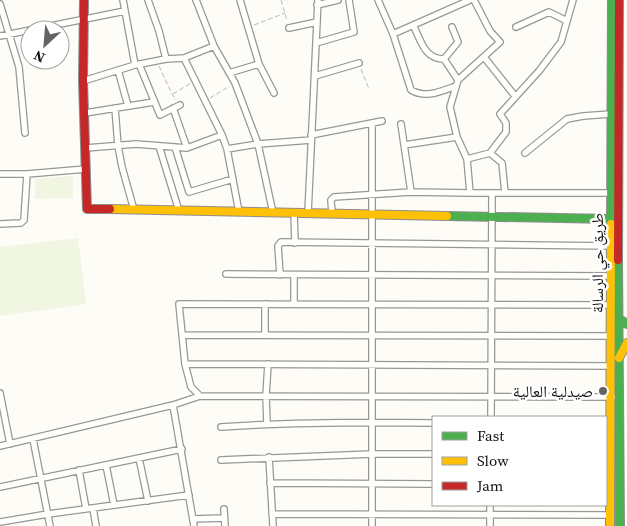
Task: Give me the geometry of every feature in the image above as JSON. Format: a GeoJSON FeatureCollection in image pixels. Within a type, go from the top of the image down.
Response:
{"type":"FeatureCollection","features":[{"type":"Feature","properties":{"kind":"main road"},"geometry":{"type":"LineString","coordinates":[[84,0],[84,113],[87,209],[611,219]]}},
{"type":"Feature","properties":{"kind":"main road","name":"طريق حي الرسالة"},"geometry":{"type":"LineString","coordinates":[[612,0],[616,60],[620,526]]}},
{"type":"Feature","properties":{"kind":"main road","name":"طريق حي الرسالة"},"geometry":{"type":"LineString","coordinates":[[615,44],[619,0]]}},
{"type":"Feature","properties":{"kind":"main road","name":"طريق حي الرسالة"},"geometry":{"type":"LineString","coordinates":[[610,526],[608,426],[612,276],[612,114],[616,60]]}},
{"type":"Feature","properties":{"kind":"main road"},"geometry":{"type":"LineString","coordinates":[[619,319],[627,324]]}},
{"type":"Feature","properties":{"kind":"main road"},"geometry":{"type":"LineString","coordinates":[[619,358],[627,343]]}},
{"type":"Feature","properties":{"kind":"street"},"geometry":{"type":"LineString","coordinates":[[123,0],[137,65],[160,115],[180,105]]}},
{"type":"Feature","properties":{"kind":"street"},"geometry":{"type":"LineString","coordinates":[[148,0],[166,58]]}},
{"type":"Feature","properties":{"kind":"street"},"geometry":{"type":"LineString","coordinates":[[196,0],[214,46],[235,83],[258,144],[273,212]]}},
{"type":"Feature","properties":{"kind":"street"},"geometry":{"type":"LineString","coordinates":[[308,213],[318,2],[338,0]]}},
{"type":"Feature","properties":{"kind":"street"},"geometry":{"type":"LineString","coordinates":[[316,43],[354,32],[349,0]]}},
{"type":"Feature","properties":{"kind":"street"},"geometry":{"type":"LineString","coordinates":[[378,0],[393,34],[410,90],[416,93],[432,94],[457,83],[500,42],[490,31],[474,0]]}},
{"type":"Feature","properties":{"kind":"street"},"geometry":{"type":"LineString","coordinates":[[393,34],[470,0]]}},
{"type":"Feature","properties":{"kind":"street"},"geometry":{"type":"LineString","coordinates":[[467,159],[490,153],[506,132],[506,123],[500,114],[539,71],[561,42],[573,0]]}},
{"type":"Feature","properties":{"kind":"street"},"geometry":{"type":"LineString","coordinates":[[243,1],[259,64],[274,93]]}},
{"type":"Feature","properties":{"kind":"street"},"geometry":{"type":"LineString","coordinates":[[0,4],[19,67],[25,133]]}},
{"type":"Feature","properties":{"kind":"street"},"geometry":{"type":"LineString","coordinates":[[0,36],[125,11]]}},
{"type":"Feature","properties":{"kind":"street"},"geometry":{"type":"LineString","coordinates":[[516,27],[549,12],[567,21]]}},
{"type":"Feature","properties":{"kind":"street"},"geometry":{"type":"LineString","coordinates":[[289,28],[317,22]]}},
{"type":"Feature","properties":{"kind":"street"},"geometry":{"type":"LineString","coordinates":[[414,25],[428,54],[434,58],[444,59]]}},
{"type":"Feature","properties":{"kind":"street"},"geometry":{"type":"LineString","coordinates":[[444,59],[458,42],[452,27]]}},
{"type":"Feature","properties":{"kind":"street"},"geometry":{"type":"LineString","coordinates":[[84,81],[166,58],[184,58],[214,46]]}},
{"type":"Feature","properties":{"kind":"street"},"geometry":{"type":"LineString","coordinates":[[484,57],[515,96]]}},
{"type":"Feature","properties":{"kind":"street"},"geometry":{"type":"LineString","coordinates":[[184,58],[222,135],[227,149],[239,212]]}},
{"type":"Feature","properties":{"kind":"street"},"geometry":{"type":"LineString","coordinates":[[444,59],[457,83],[450,107],[457,137],[467,159],[470,194]]}},
{"type":"Feature","properties":{"kind":"street"},"geometry":{"type":"LineString","coordinates":[[229,73],[259,64]]}},
{"type":"Feature","properties":{"kind":"street"},"geometry":{"type":"LineString","coordinates":[[315,76],[359,64]]}},
{"type":"Feature","properties":{"kind":"street"},"geometry":{"type":"LineString","coordinates":[[118,70],[128,106]]}},
{"type":"Feature","properties":{"kind":"street"},"geometry":{"type":"LineString","coordinates":[[84,113],[154,102]]}},
{"type":"Feature","properties":{"kind":"street"},"geometry":{"type":"LineString","coordinates":[[115,108],[118,146],[134,210]]}},
{"type":"Feature","properties":{"kind":"street"},"geometry":{"type":"LineString","coordinates":[[173,108],[187,148]]}},
{"type":"Feature","properties":{"kind":"street"},"geometry":{"type":"LineString","coordinates":[[525,153],[567,119],[612,114]]}},
{"type":"Feature","properties":{"kind":"street"},"geometry":{"type":"LineString","coordinates":[[227,149],[311,138],[382,121]]}},
{"type":"Feature","properties":{"kind":"street"},"geometry":{"type":"LineString","coordinates":[[372,123],[372,526]]}},
{"type":"Feature","properties":{"kind":"street"},"geometry":{"type":"LineString","coordinates":[[401,124],[411,192]]}},
{"type":"Feature","properties":{"kind":"street"},"geometry":{"type":"LineString","coordinates":[[86,148],[136,144],[187,148],[222,135]]}},
{"type":"Feature","properties":{"kind":"street"},"geometry":{"type":"LineString","coordinates":[[404,145],[457,137]]}},
{"type":"Feature","properties":{"kind":"street"},"geometry":{"type":"LineString","coordinates":[[160,146],[179,211]]}},
{"type":"Feature","properties":{"kind":"street"},"geometry":{"type":"LineString","coordinates":[[175,147],[189,192],[232,180]]}},
{"type":"Feature","properties":{"kind":"street"},"geometry":{"type":"LineString","coordinates":[[490,153],[502,163],[505,193]]}},
{"type":"Feature","properties":{"kind":"street"},"geometry":{"type":"LineString","coordinates":[[0,174],[28,174],[86,169]]}},
{"type":"Feature","properties":{"kind":"street"},"geometry":{"type":"LineString","coordinates":[[0,224],[21,223],[24,220],[28,174]]}},
{"type":"Feature","properties":{"kind":"street"},"geometry":{"type":"LineString","coordinates":[[332,214],[331,200],[334,197],[372,193],[611,194]]}},
{"type":"Feature","properties":{"kind":"street"},"geometry":{"type":"LineString","coordinates":[[491,416],[492,194]]}},
{"type":"Feature","properties":{"kind":"street"},"geometry":{"type":"LineString","coordinates":[[294,213],[295,243]]}},
{"type":"Feature","properties":{"kind":"street"},"geometry":{"type":"LineString","coordinates":[[280,275],[278,246],[281,242],[611,246]]}},
{"type":"Feature","properties":{"kind":"street"},"geometry":{"type":"LineString","coordinates":[[226,274],[612,276]]}},
{"type":"Feature","properties":{"kind":"street"},"geometry":{"type":"LineString","coordinates":[[294,275],[294,304]]}},
{"type":"Feature","properties":{"kind":"street"},"geometry":{"type":"LineString","coordinates":[[200,396],[191,387],[184,364],[180,304],[611,305]]}},
{"type":"Feature","properties":{"kind":"street"},"geometry":{"type":"LineString","coordinates":[[265,304],[265,335]]}},
{"type":"Feature","properties":{"kind":"street"},"geometry":{"type":"LineString","coordinates":[[182,335],[611,336]]}},
{"type":"Feature","properties":{"kind":"street"},"geometry":{"type":"LineString","coordinates":[[184,364],[610,366]]}},
{"type":"Feature","properties":{"kind":"street"},"geometry":{"type":"LineString","coordinates":[[267,424],[268,364]]}},
{"type":"Feature","properties":{"kind":"street"},"geometry":{"type":"LineString","coordinates":[[0,393],[10,444]]}},
{"type":"Feature","properties":{"kind":"street"},"geometry":{"type":"LineString","coordinates":[[0,446],[173,405],[200,396],[618,397]]}},
{"type":"Feature","properties":{"kind":"street"},"geometry":{"type":"LineString","coordinates":[[173,405],[194,526]]}},
{"type":"Feature","properties":{"kind":"street"},"geometry":{"type":"LineString","coordinates":[[221,428],[267,424],[432,423]]}},
{"type":"Feature","properties":{"kind":"street"},"geometry":{"type":"LineString","coordinates":[[33,439],[50,526]]}},
{"type":"Feature","properties":{"kind":"street"},"geometry":{"type":"LineString","coordinates":[[0,487],[182,449]]}},
{"type":"Feature","properties":{"kind":"street"},"geometry":{"type":"LineString","coordinates":[[221,460],[372,454],[432,454]]}},
{"type":"Feature","properties":{"kind":"street"},"geometry":{"type":"LineString","coordinates":[[269,457],[273,526]]}},
{"type":"Feature","properties":{"kind":"street"},"geometry":{"type":"LineString","coordinates":[[139,458],[148,501]]}},
{"type":"Feature","properties":{"kind":"street"},"geometry":{"type":"LineString","coordinates":[[106,465],[114,505]]}},
{"type":"Feature","properties":{"kind":"street"},"geometry":{"type":"LineString","coordinates":[[79,470],[96,526]]}},
{"type":"Feature","properties":{"kind":"street"},"geometry":{"type":"LineString","coordinates":[[270,483],[432,484]]}},
{"type":"Feature","properties":{"kind":"street"},"geometry":{"type":"LineString","coordinates":[[0,522],[189,495]]}},
{"type":"Feature","properties":{"kind":"street"},"geometry":{"type":"LineString","coordinates":[[490,506],[490,526]]}},
{"type":"Feature","properties":{"kind":"street"},"geometry":{"type":"LineString","coordinates":[[224,509],[225,526]]}},
{"type":"Feature","properties":{"kind":"street"},"geometry":{"type":"LineString","coordinates":[[272,514],[610,515]]}},
{"type":"Feature","properties":{"kind":"street"},"geometry":{"type":"LineString","coordinates":[[193,519],[224,518]]}},
{"type":"Feature","properties":{"kind":"path"},"geometry":{"type":"LineString","coordinates":[[282,0],[289,28]]}},
{"type":"Feature","properties":{"kind":"path"},"geometry":{"type":"LineString","coordinates":[[249,27],[285,13]]}},
{"type":"Feature","properties":{"kind":"path"},"geometry":{"type":"LineString","coordinates":[[157,61],[172,94],[180,105]]}},
{"type":"Feature","properties":{"kind":"path"},"geometry":{"type":"LineString","coordinates":[[359,64],[369,90]]}},
{"type":"Feature","properties":{"kind":"path"},"geometry":{"type":"LineString","coordinates":[[172,94],[195,80]]}},
{"type":"Feature","properties":{"kind":"path"},"geometry":{"type":"LineString","coordinates":[[205,100],[235,83]]}},
{"type":"Feature","properties":{"kind":"green space"},"geometry":{"type":"Polygon","coordinates":[[[73,176],[73,198],[35,199],[35,179],[73,176]]]}},
{"type":"Feature","properties":{"kind":"green space"},"geometry":{"type":"Polygon","coordinates":[[[78,238],[86,304],[0,316],[0,247],[78,238]]]}},
{"type":"Feature","properties":{"kind":"traffic: fast"},"geometry":{"type":"LineString","coordinates":[[611,224],[612,0]]}},
{"type":"Feature","properties":{"kind":"traffic: fast"},"geometry":{"type":"LineString","coordinates":[[447,216],[611,219]]}},
{"type":"Feature","properties":{"kind":"traffic: fast"},"geometry":{"type":"LineString","coordinates":[[618,260],[620,526]]}},
{"type":"Feature","properties":{"kind":"traffic: fast"},"geometry":{"type":"LineString","coordinates":[[619,319],[627,324]]}},
{"type":"Feature","properties":{"kind":"traffic: slow"},"geometry":{"type":"LineString","coordinates":[[110,209],[447,216]]}},
{"type":"Feature","properties":{"kind":"traffic: slow"},"geometry":{"type":"LineString","coordinates":[[610,526],[611,224]]}},
{"type":"Feature","properties":{"kind":"traffic: slow"},"geometry":{"type":"LineString","coordinates":[[619,358],[627,343]]}},
{"type":"Feature","properties":{"kind":"traffic: jam"},"geometry":{"type":"LineString","coordinates":[[84,0],[83,81],[87,209],[110,209]]}},
{"type":"Feature","properties":{"kind":"traffic: jam"},"geometry":{"type":"LineString","coordinates":[[618,260],[619,0]]}},
{"type":"Feature","properties":{"kind":"place","name":"صيدلية العالية"},"geometry":{"type":"Point","coordinates":[603,391]}}]}
